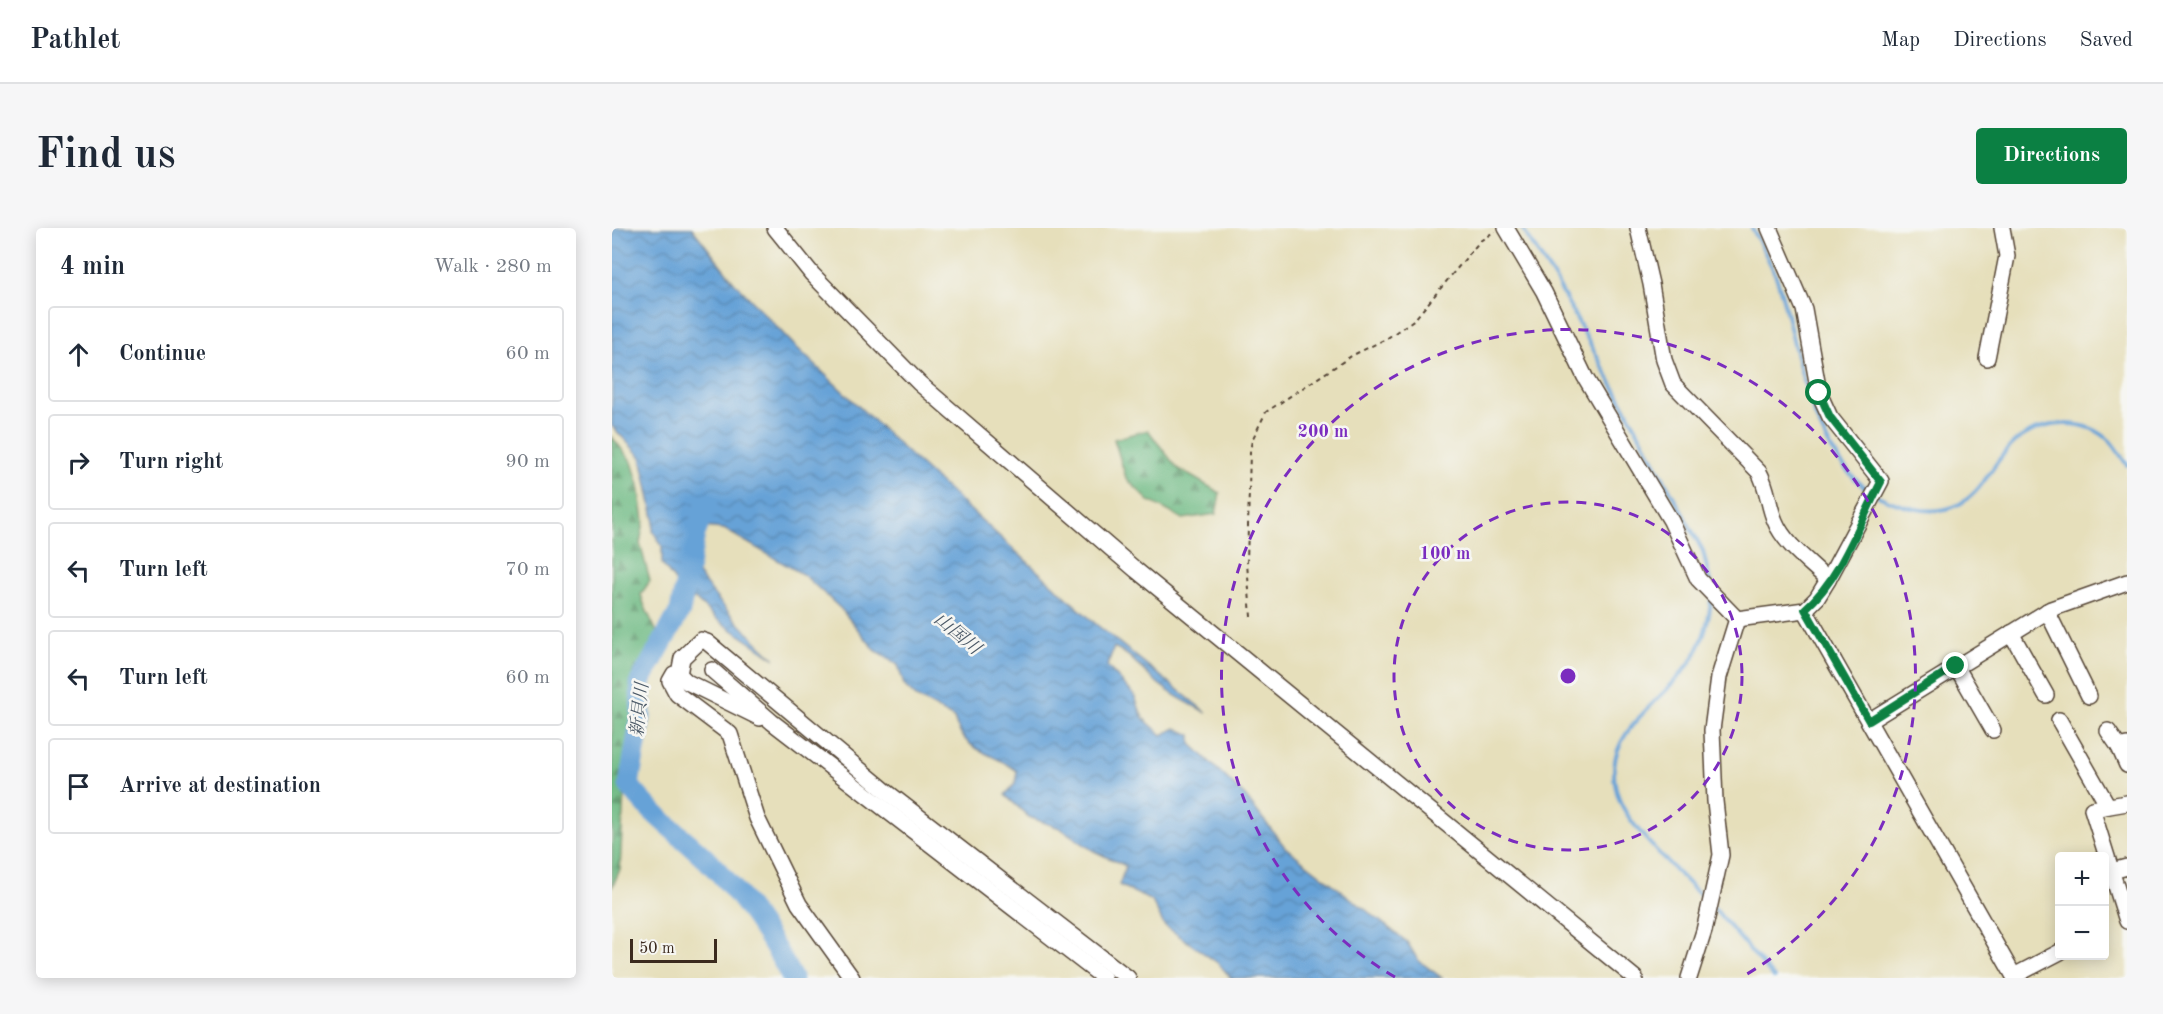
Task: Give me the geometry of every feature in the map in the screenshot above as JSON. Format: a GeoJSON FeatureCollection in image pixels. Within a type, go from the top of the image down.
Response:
{"type":"FeatureCollection","features":[{"type":"Feature","properties":{"kind":"street"},"geometry":{"type":"LineString","coordinates":[[775,228],[812,274],[919,383],[1136,570],[1635,978]]}},
{"type":"Feature","properties":{"kind":"street"},"geometry":{"type":"LineString","coordinates":[[1506,228],[1544,292],[1585,377],[1671,521],[1698,579],[1737,619]]}},
{"type":"Feature","properties":{"kind":"street"},"geometry":{"type":"LineString","coordinates":[[1638,228],[1651,284],[1664,360],[1673,384],[1759,472],[1766,485],[1775,522],[1784,536],[1828,580]]}},
{"type":"Feature","properties":{"kind":"street"},"geometry":{"type":"LineString","coordinates":[[1737,619],[1805,609],[1818,598],[1881,482],[1830,417],[1819,393],[1804,309],[1769,228]]}},
{"type":"Feature","properties":{"kind":"street"},"geometry":{"type":"LineString","coordinates":[[1987,358],[2007,256],[2002,228]]}},
{"type":"Feature","properties":{"kind":"street"},"geometry":{"type":"LineString","coordinates":[[1869,721],[2048,611],[2127,582]]}},
{"type":"Feature","properties":{"kind":"street"},"geometry":{"type":"LineString","coordinates":[[1805,609],[2014,977],[2055,955]]}},
{"type":"Feature","properties":{"kind":"street"},"geometry":{"type":"LineString","coordinates":[[2048,611],[2089,696]]}},
{"type":"Feature","properties":{"kind":"street"},"geometry":{"type":"LineString","coordinates":[[1689,978],[1704,931],[1721,855],[1715,801],[1712,730],[1719,677],[1737,619]]}},
{"type":"Feature","properties":{"kind":"street"},"geometry":{"type":"LineString","coordinates":[[2011,633],[2046,695]]}},
{"type":"Feature","properties":{"kind":"street"},"geometry":{"type":"LineString","coordinates":[[679,674],[682,658],[701,640],[707,642],[888,793],[1128,978]]}},
{"type":"Feature","properties":{"kind":"street"},"geometry":{"type":"LineString","coordinates":[[1956,666],[1994,730]]}},
{"type":"Feature","properties":{"kind":"street"},"geometry":{"type":"LineString","coordinates":[[712,670],[772,722],[1104,978]]}},
{"type":"Feature","properties":{"kind":"street"},"geometry":{"type":"LineString","coordinates":[[679,674],[674,674],[670,681],[678,694],[730,734],[757,818],[799,904],[852,978]]}},
{"type":"Feature","properties":{"kind":"street"},"geometry":{"type":"LineString","coordinates":[[679,674],[687,682],[772,722]]}},
{"type":"Feature","properties":{"kind":"street"},"geometry":{"type":"LineString","coordinates":[[2059,720],[2108,806]]}},
{"type":"Feature","properties":{"kind":"street"},"geometry":{"type":"LineString","coordinates":[[2108,731],[2123,746],[2127,765]]}},
{"type":"Feature","properties":{"kind":"street"},"geometry":{"type":"LineString","coordinates":[[2127,802],[2092,809],[2119,869],[2127,921]]}},
{"type":"Feature","properties":{"kind":"path"},"geometry":{"type":"LineString","coordinates":[[1251,617],[1247,563],[1250,452],[1252,440],[1266,412],[1353,355],[1386,339],[1415,319],[1480,241],[1499,228]]}},
{"type":"Feature","properties":{"kind":"green space"},"geometry":{"type":"Polygon","coordinates":[[[1148,430],[1177,468],[1220,493],[1216,514],[1183,519],[1149,501],[1126,478],[1114,439],[1148,430]]]}},
{"type":"Feature","properties":{"kind":"green space"},"geometry":{"type":"Polygon","coordinates":[[[612,437],[632,462],[639,485],[644,521],[640,543],[650,581],[641,594],[658,635],[659,644],[651,660],[639,668],[634,684],[636,712],[624,792],[620,869],[612,888],[612,437]]]}},
{"type":"Feature","properties":{"kind":"water","name":"山国川"},"geometry":{"type":"Polygon","coordinates":[[[612,228],[692,228],[734,282],[793,344],[912,457],[1097,625],[1207,713],[1166,690],[1130,657],[1114,647],[1107,666],[1134,695],[1143,718],[1162,735],[1176,728],[1191,735],[1191,744],[1245,796],[1285,847],[1407,942],[1418,960],[1442,978],[1231,978],[1219,964],[1164,925],[1152,901],[1119,885],[1126,866],[1094,851],[1060,828],[1029,817],[1005,795],[1015,784],[1017,771],[972,745],[959,730],[954,718],[916,697],[904,685],[898,665],[875,650],[841,609],[804,575],[724,529],[702,527],[689,533],[699,560],[684,551],[703,581],[725,608],[775,659],[719,621],[694,598],[677,622],[672,619],[681,589],[662,564],[662,546],[653,531],[654,518],[641,457],[612,426],[612,228]]]}},
{"type":"Feature","properties":{"kind":"waterway"},"geometry":{"type":"LineString","coordinates":[[1522,228],[1556,281],[1703,551],[1711,586]]}},
{"type":"Feature","properties":{"kind":"waterway"},"geometry":{"type":"LineString","coordinates":[[1752,228],[1778,282],[1808,396],[1819,424],[1832,450],[1849,473],[1871,492]]}},
{"type":"Feature","properties":{"kind":"waterway"},"geometry":{"type":"LineString","coordinates":[[1878,496],[1914,509],[1944,510],[1953,507],[1972,495],[2015,442],[2037,429],[2050,425],[2076,425],[2101,434],[2111,442],[2127,465]]}},
{"type":"Feature","properties":{"kind":"waterway","name":"新貝川"},"geometry":{"type":"LineString","coordinates":[[707,503],[695,534],[680,611],[640,682],[641,716],[629,785],[657,816],[699,852],[732,887],[775,948],[792,978]]}},
{"type":"Feature","properties":{"kind":"waterway"},"geometry":{"type":"LineString","coordinates":[[1706,901],[1658,853],[1635,826],[1620,801],[1614,778],[1615,758],[1622,741],[1646,710],[1676,680],[1698,650],[1707,625],[1711,600]]}},
{"type":"Feature","properties":{"kind":"waterway"},"geometry":{"type":"LineString","coordinates":[[1714,908],[1774,978]]}},
{"type":"Feature","properties":{"kind":"route"},"geometry":{"type":"LineString","coordinates":[[1819,393],[1830,417],[1881,482],[1836,568],[1818,598],[1805,609],[1869,721],[1956,666]]}}]}
